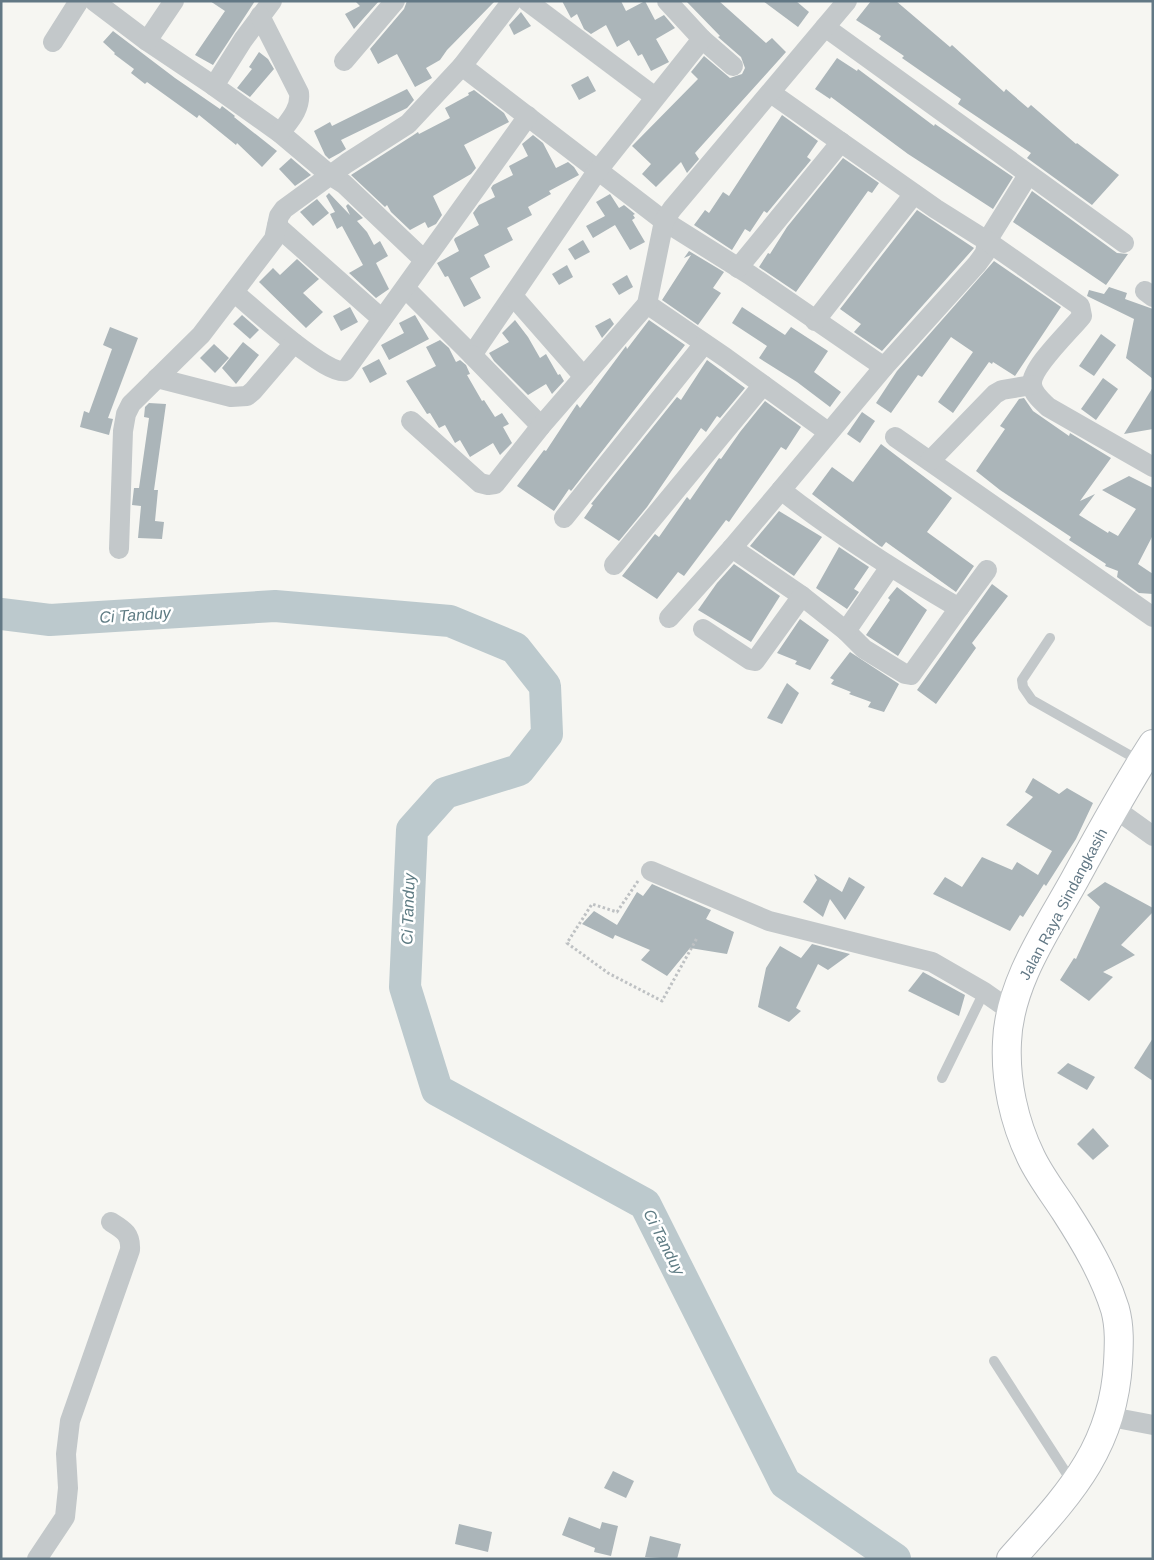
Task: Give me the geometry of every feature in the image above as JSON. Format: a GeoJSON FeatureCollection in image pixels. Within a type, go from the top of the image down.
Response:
{"type":"FeatureCollection","features":[{"type":"Feature","properties":{"kind":"highway","name":"Jalan Raya Sindangkasih"},"geometry":{"type":"LineString","coordinates":[[1012,1558],[1074,1485],[1102,1441],[1111,1417],[1118,1378],[1120,1340],[1116,1312],[1106,1284],[1081,1236],[1032,1159],[1023,1139],[1010,1095],[1007,1069],[1007,1040],[1011,1011],[1017,992],[1040,942],[1114,808],[1147,753]]}},
{"type":"Feature","properties":{"kind":"street"},"geometry":{"type":"LineString","coordinates":[[53,42],[79,1]]}},
{"type":"Feature","properties":{"kind":"street"},"geometry":{"type":"LineString","coordinates":[[94,1],[147,41],[214,86],[280,134],[349,189],[424,260]]}},
{"type":"Feature","properties":{"kind":"street"},"geometry":{"type":"LineString","coordinates":[[147,41],[174,1]]}},
{"type":"Feature","properties":{"kind":"street"},"geometry":{"type":"LineString","coordinates":[[344,61],[395,1]]}},
{"type":"Feature","properties":{"kind":"street"},"geometry":{"type":"LineString","coordinates":[[119,549],[124,423],[131,404],[201,335],[274,239],[279,216],[284,209],[330,175],[408,124],[462,66],[512,1]]}},
{"type":"Feature","properties":{"kind":"street"},"geometry":{"type":"LineString","coordinates":[[527,1],[654,98]]}},
{"type":"Feature","properties":{"kind":"street"},"geometry":{"type":"LineString","coordinates":[[667,1],[702,39],[733,66]]}},
{"type":"Feature","properties":{"kind":"street"},"geometry":{"type":"LineString","coordinates":[[411,421],[480,483],[495,484],[541,426],[646,304],[664,221],[847,1]]}},
{"type":"Feature","properties":{"kind":"street"},"geometry":{"type":"LineString","coordinates":[[214,86],[266,9]]}},
{"type":"Feature","properties":{"kind":"street"},"geometry":{"type":"LineString","coordinates":[[266,9],[299,93],[300,101],[296,112],[280,134]]}},
{"type":"Feature","properties":{"kind":"street"},"geometry":{"type":"LineString","coordinates":[[825,27],[1124,243]]}},
{"type":"Feature","properties":{"kind":"street"},"geometry":{"type":"LineString","coordinates":[[472,355],[598,170],[702,39]]}},
{"type":"Feature","properties":{"kind":"street"},"geometry":{"type":"LineString","coordinates":[[462,66],[664,221],[738,268],[884,367]]}},
{"type":"Feature","properties":{"kind":"street"},"geometry":{"type":"LineString","coordinates":[[771,94],[914,194],[987,241],[1083,309],[1082,316],[1078,322],[1038,368],[1032,385],[1041,401],[1048,407],[1153,467]]}},
{"type":"Feature","properties":{"kind":"street"},"geometry":{"type":"LineString","coordinates":[[234,292],[294,343],[334,370],[345,371],[528,116]]}},
{"type":"Feature","properties":{"kind":"street"},"geometry":{"type":"LineString","coordinates":[[738,268],[841,142]]}},
{"type":"Feature","properties":{"kind":"street"},"geometry":{"type":"LineString","coordinates":[[669,618],[732,548],[884,367],[977,264],[985,253],[987,241],[1028,175]]}},
{"type":"Feature","properties":{"kind":"street"},"geometry":{"type":"LineString","coordinates":[[815,321],[914,194]]}},
{"type":"Feature","properties":{"kind":"street"},"geometry":{"type":"LineString","coordinates":[[277,226],[382,319]]}},
{"type":"Feature","properties":{"kind":"street"},"geometry":{"type":"LineString","coordinates":[[405,288],[541,426]]}},
{"type":"Feature","properties":{"kind":"street"},"geometry":{"type":"LineString","coordinates":[[513,296],[584,377]]}},
{"type":"Feature","properties":{"kind":"street"},"geometry":{"type":"LineString","coordinates":[[646,304],[828,432]]}},
{"type":"Feature","properties":{"kind":"street"},"geometry":{"type":"LineString","coordinates":[[158,378],[240,398],[253,391],[294,343]]}},
{"type":"Feature","properties":{"kind":"street"},"geometry":{"type":"LineString","coordinates":[[564,518],[704,344]]}},
{"type":"Feature","properties":{"kind":"street"},"geometry":{"type":"LineString","coordinates":[[614,565],[763,385]]}},
{"type":"Feature","properties":{"kind":"street"},"geometry":{"type":"LineString","coordinates":[[930,461],[995,394],[1002,390],[1032,385]]}},
{"type":"Feature","properties":{"kind":"street"},"geometry":{"type":"LineString","coordinates":[[895,436],[1153,617]]}},
{"type":"Feature","properties":{"kind":"street"},"geometry":{"type":"LineString","coordinates":[[781,490],[814,516],[890,567],[959,608]]}},
{"type":"Feature","properties":{"kind":"street"},"geometry":{"type":"LineString","coordinates":[[732,548],[802,596],[846,631],[864,649],[906,674],[911,675],[987,570]]}},
{"type":"Feature","properties":{"kind":"street"},"geometry":{"type":"LineString","coordinates":[[846,631],[890,567]]}},
{"type":"Feature","properties":{"kind":"street"},"geometry":{"type":"LineString","coordinates":[[703,629],[750,660],[756,660],[802,596]]}},
{"type":"Feature","properties":{"kind":"street"},"geometry":{"type":"LineString","coordinates":[[1114,808],[1153,836]]}},
{"type":"Feature","properties":{"kind":"street"},"geometry":{"type":"LineString","coordinates":[[651,871],[763,919],[932,962],[984,992],[1011,1011]]}},
{"type":"Feature","properties":{"kind":"street"},"geometry":{"type":"LineString","coordinates":[[37,1559],[65,1517],[68,1488],[66,1454],[70,1421],[130,1250],[131,1240],[127,1232],[111,1222]]}},
{"type":"Feature","properties":{"kind":"street"},"geometry":{"type":"LineString","coordinates":[[1111,1417],[1153,1425]]}},
{"type":"Feature","properties":{"kind":"lane"},"geometry":{"type":"LineString","coordinates":[[1050,638],[1022,680],[1027,694],[1032,700],[1147,753]]}},
{"type":"Feature","properties":{"kind":"lane"},"geometry":{"type":"LineString","coordinates":[[942,1078],[984,992]]}},
{"type":"Feature","properties":{"kind":"lane"},"geometry":{"type":"LineString","coordinates":[[994,1361],[1074,1485]]}},
{"type":"Feature","properties":{"kind":"path"},"geometry":{"type":"LineString","coordinates":[[651,871],[651,880],[638,881],[617,912],[592,904],[567,943],[608,973],[662,1001],[697,938]]}},
{"type":"Feature","properties":{"kind":"building"},"geometry":{"type":"Polygon","coordinates":[[[210,1],[255,1],[213,65],[195,55],[225,11],[210,1]]]}},
{"type":"Feature","properties":{"kind":"building"},"geometry":{"type":"Polygon","coordinates":[[[355,1],[379,1],[354,29],[345,14],[360,6],[355,1]]]}},
{"type":"Feature","properties":{"kind":"building"},"geometry":{"type":"Polygon","coordinates":[[[407,1],[495,1],[447,50],[440,60],[426,68],[432,78],[415,87],[397,54],[378,64],[370,49],[404,9],[407,1]]]}},
{"type":"Feature","properties":{"kind":"building"},"geometry":{"type":"Polygon","coordinates":[[[562,1],[621,1],[626,11],[645,1],[655,20],[664,15],[675,28],[656,39],[669,62],[651,71],[642,54],[638,56],[629,40],[617,47],[606,25],[591,34],[584,29],[577,14],[571,18],[562,1]]]}},
{"type":"Feature","properties":{"kind":"building"},"geometry":{"type":"Polygon","coordinates":[[[686,1],[719,1],[766,43],[772,38],[786,52],[695,153],[699,159],[687,173],[681,162],[656,187],[642,174],[651,164],[632,146],[698,79],[691,72],[704,56],[730,78],[742,74],[745,68],[741,57],[718,37],[720,36],[686,1]]]}},
{"type":"Feature","properties":{"kind":"building"},"geometry":{"type":"Polygon","coordinates":[[[763,1],[796,1],[809,12],[798,27],[763,1]]]}},
{"type":"Feature","properties":{"kind":"building"},"geometry":{"type":"Polygon","coordinates":[[[871,1],[896,1],[950,47],[952,45],[1004,92],[1006,89],[1028,108],[1031,105],[1076,144],[1119,175],[1092,205],[1027,158],[1031,153],[958,104],[961,99],[902,58],[904,56],[879,39],[881,36],[856,20],[871,1]]]}},
{"type":"Feature","properties":{"kind":"building"},"geometry":{"type":"Polygon","coordinates":[[[521,12],[531,26],[514,35],[509,25],[521,12]]]}},
{"type":"Feature","properties":{"kind":"building"},"geometry":{"type":"Polygon","coordinates":[[[113,31],[220,109],[222,106],[277,151],[262,167],[237,143],[236,145],[199,115],[197,118],[147,82],[145,84],[131,73],[134,69],[114,54],[103,42],[113,31]]]}},
{"type":"Feature","properties":{"kind":"building"},"geometry":{"type":"Polygon","coordinates":[[[259,52],[268,59],[274,69],[250,97],[237,88],[252,69],[249,67],[259,52]]]}},
{"type":"Feature","properties":{"kind":"building"},"geometry":{"type":"Polygon","coordinates":[[[837,58],[857,71],[858,69],[934,126],[935,124],[1013,177],[993,209],[908,154],[831,97],[830,99],[815,89],[837,58]]]}},
{"type":"Feature","properties":{"kind":"building"},"geometry":{"type":"Polygon","coordinates":[[[588,76],[596,91],[579,100],[571,85],[588,76]]]}},
{"type":"Feature","properties":{"kind":"building"},"geometry":{"type":"Polygon","coordinates":[[[407,89],[414,100],[407,108],[341,140],[346,149],[340,153],[329,159],[325,155],[314,131],[330,122],[332,126],[407,89]]]}},
{"type":"Feature","properties":{"kind":"building"},"geometry":{"type":"Polygon","coordinates":[[[474,90],[504,113],[509,122],[464,145],[476,168],[471,174],[433,196],[442,215],[436,224],[428,228],[425,222],[410,230],[391,212],[387,205],[385,207],[351,175],[418,132],[419,134],[450,118],[445,108],[469,95],[468,93],[474,90]]]}},
{"type":"Feature","properties":{"kind":"building"},"geometry":{"type":"Polygon","coordinates":[[[782,115],[818,141],[807,157],[811,160],[767,213],[764,211],[750,232],[745,229],[732,250],[694,225],[705,210],[709,213],[723,192],[729,196],[782,115]]]}},
{"type":"Feature","properties":{"kind":"building"},"geometry":{"type":"Polygon","coordinates":[[[533,135],[543,143],[556,168],[568,162],[579,175],[549,191],[551,194],[528,207],[532,215],[507,228],[513,240],[484,255],[490,267],[470,278],[481,298],[464,307],[448,276],[445,277],[437,263],[459,251],[454,240],[455,238],[479,225],[473,213],[479,205],[495,197],[491,188],[493,185],[513,175],[509,166],[528,156],[522,144],[533,135]]]}},
{"type":"Feature","properties":{"kind":"building"},"geometry":{"type":"Polygon","coordinates":[[[291,158],[311,175],[295,186],[279,169],[291,158]]]}},
{"type":"Feature","properties":{"kind":"building"},"geometry":{"type":"Polygon","coordinates":[[[843,158],[879,183],[872,193],[868,191],[796,292],[759,267],[768,253],[770,254],[787,227],[843,158]]]}},
{"type":"Feature","properties":{"kind":"building"},"geometry":{"type":"Polygon","coordinates":[[[1032,191],[1117,253],[1128,254],[1106,285],[1013,222],[1032,191]]]}},
{"type":"Feature","properties":{"kind":"building"},"geometry":{"type":"Polygon","coordinates":[[[329,193],[350,215],[346,206],[348,204],[363,218],[357,221],[367,232],[374,245],[380,241],[388,256],[376,263],[389,289],[376,298],[349,273],[363,265],[342,226],[337,229],[330,214],[335,212],[326,196],[329,193]]]}},
{"type":"Feature","properties":{"kind":"building"},"geometry":{"type":"Polygon","coordinates":[[[610,194],[619,208],[624,205],[635,214],[633,215],[635,218],[632,220],[645,242],[630,250],[615,225],[593,238],[586,226],[605,216],[596,202],[610,194]]]}},
{"type":"Feature","properties":{"kind":"building"},"geometry":{"type":"Polygon","coordinates":[[[317,199],[329,213],[313,226],[300,212],[317,199]]]}},
{"type":"Feature","properties":{"kind":"building"},"geometry":{"type":"Polygon","coordinates":[[[917,210],[974,248],[882,351],[854,332],[861,324],[840,309],[917,210]]]}},
{"type":"Feature","properties":{"kind":"building"},"geometry":{"type":"Polygon","coordinates":[[[583,240],[590,252],[575,260],[568,249],[583,240]]]}},
{"type":"Feature","properties":{"kind":"building"},"geometry":{"type":"Polygon","coordinates":[[[689,251],[724,272],[713,288],[721,293],[698,325],[662,300],[691,255],[684,258],[689,251]]]}},
{"type":"Feature","properties":{"kind":"building"},"geometry":{"type":"Polygon","coordinates":[[[297,259],[319,279],[303,293],[323,312],[306,328],[259,282],[273,268],[280,275],[297,259]]]}},
{"type":"Feature","properties":{"kind":"building"},"geometry":{"type":"Polygon","coordinates":[[[994,261],[1061,307],[1015,376],[993,362],[992,364],[989,362],[953,413],[938,402],[973,352],[951,337],[922,377],[918,375],[891,413],[876,403],[897,371],[994,261]]]}},
{"type":"Feature","properties":{"kind":"building"},"geometry":{"type":"Polygon","coordinates":[[[567,265],[573,277],[559,285],[552,274],[567,265]]]}},
{"type":"Feature","properties":{"kind":"building"},"geometry":{"type":"Polygon","coordinates":[[[627,275],[633,287],[619,295],[612,284],[627,275]]]}},
{"type":"Feature","properties":{"kind":"building"},"geometry":{"type":"Polygon","coordinates":[[[1109,287],[1127,293],[1125,299],[1153,309],[1153,379],[1126,358],[1134,319],[1087,296],[1089,290],[1104,294],[1109,287]]]}},
{"type":"Feature","properties":{"kind":"building"},"geometry":{"type":"Polygon","coordinates":[[[350,307],[358,322],[341,331],[333,316],[350,307]]]}},
{"type":"Feature","properties":{"kind":"building"},"geometry":{"type":"Polygon","coordinates":[[[742,307],[785,335],[791,327],[828,351],[814,372],[841,392],[830,407],[797,382],[759,358],[767,346],[732,323],[742,307]]]}},
{"type":"Feature","properties":{"kind":"building"},"geometry":{"type":"Polygon","coordinates":[[[242,315],[259,330],[250,339],[233,324],[242,315]]]}},
{"type":"Feature","properties":{"kind":"building"},"geometry":{"type":"Polygon","coordinates":[[[415,315],[429,339],[389,360],[381,345],[404,333],[399,323],[415,315]]]}},
{"type":"Feature","properties":{"kind":"building"},"geometry":{"type":"Polygon","coordinates":[[[610,318],[614,324],[602,338],[595,326],[610,318]]]}},
{"type":"Feature","properties":{"kind":"building"},"geometry":{"type":"Polygon","coordinates":[[[515,320],[528,337],[540,358],[546,354],[558,375],[560,374],[564,381],[552,394],[546,384],[528,395],[494,361],[489,353],[509,342],[502,333],[515,320]]]}},
{"type":"Feature","properties":{"kind":"building"},"geometry":{"type":"Polygon","coordinates":[[[649,320],[685,345],[571,491],[569,489],[554,511],[517,486],[544,450],[546,451],[577,404],[580,408],[626,346],[627,349],[649,320]]]}},
{"type":"Feature","properties":{"kind":"building"},"geometry":{"type":"Polygon","coordinates":[[[110,327],[138,338],[108,418],[113,419],[109,435],[80,427],[84,411],[89,413],[112,349],[103,345],[110,327]]]}},
{"type":"Feature","properties":{"kind":"building"},"geometry":{"type":"Polygon","coordinates":[[[1101,334],[1116,345],[1094,376],[1079,366],[1101,334]]]}},
{"type":"Feature","properties":{"kind":"building"},"geometry":{"type":"Polygon","coordinates":[[[440,340],[449,348],[456,362],[460,360],[466,365],[470,374],[467,375],[482,401],[484,400],[495,417],[502,413],[509,424],[503,427],[512,443],[500,455],[493,443],[470,457],[460,440],[455,443],[445,425],[439,428],[430,413],[427,414],[406,381],[436,366],[426,347],[440,340]]]}},
{"type":"Feature","properties":{"kind":"building"},"geometry":{"type":"Polygon","coordinates":[[[243,342],[259,355],[236,384],[222,368],[243,342]]]}},
{"type":"Feature","properties":{"kind":"building"},"geometry":{"type":"Polygon","coordinates":[[[214,344],[229,358],[215,373],[200,358],[214,344]]]}},
{"type":"Feature","properties":{"kind":"building"},"geometry":{"type":"Polygon","coordinates":[[[379,359],[387,374],[370,383],[362,368],[379,359]]]}},
{"type":"Feature","properties":{"kind":"building"},"geometry":{"type":"Polygon","coordinates":[[[707,360],[745,388],[720,418],[717,416],[706,432],[701,428],[647,507],[619,541],[584,518],[593,505],[591,504],[677,397],[681,400],[707,360]]]}},
{"type":"Feature","properties":{"kind":"building"},"geometry":{"type":"Polygon","coordinates":[[[1103,378],[1118,389],[1096,420],[1081,409],[1103,378]]]}},
{"type":"Feature","properties":{"kind":"building"},"geometry":{"type":"Polygon","coordinates":[[[1153,387],[1153,429],[1124,434],[1153,387]]]}},
{"type":"Feature","properties":{"kind":"building"},"geometry":{"type":"Polygon","coordinates":[[[1024,398],[1033,411],[1069,436],[1070,433],[1111,458],[1080,501],[1095,494],[1079,515],[1108,533],[1109,531],[1118,536],[1136,509],[1102,490],[1129,476],[1153,488],[1153,535],[1138,564],[1153,574],[1153,594],[1139,593],[1117,577],[1118,571],[1105,566],[1106,564],[1069,540],[1071,537],[1000,490],[976,471],[1005,429],[1000,426],[1019,399],[1024,398]]]}},
{"type":"Feature","properties":{"kind":"building"},"geometry":{"type":"Polygon","coordinates":[[[765,401],[801,427],[786,450],[781,447],[729,522],[726,520],[684,576],[678,572],[657,599],[622,576],[655,534],[659,537],[687,497],[690,500],[719,458],[721,459],[765,401]]]}},
{"type":"Feature","properties":{"kind":"building"},"geometry":{"type":"Polygon","coordinates":[[[149,403],[166,404],[154,490],[158,490],[155,521],[164,522],[162,539],[138,538],[141,506],[132,505],[134,488],[139,488],[149,418],[144,417],[145,407],[149,403]]]}},
{"type":"Feature","properties":{"kind":"building"},"geometry":{"type":"Polygon","coordinates":[[[862,412],[875,421],[860,443],[847,434],[862,412]]]}},
{"type":"Feature","properties":{"kind":"building"},"geometry":{"type":"Polygon","coordinates":[[[881,444],[952,498],[927,532],[974,566],[956,592],[886,542],[882,547],[880,546],[812,494],[832,467],[853,482],[881,444]]]}},
{"type":"Feature","properties":{"kind":"building"},"geometry":{"type":"Polygon","coordinates":[[[779,511],[822,537],[794,576],[750,546],[779,511]]]}},
{"type":"Feature","properties":{"kind":"building"},"geometry":{"type":"Polygon","coordinates":[[[839,547],[869,567],[854,589],[859,592],[847,609],[816,588],[839,547]]]}},
{"type":"Feature","properties":{"kind":"building"},"geometry":{"type":"Polygon","coordinates":[[[734,564],[780,596],[751,642],[698,610],[717,583],[734,564]]]}},
{"type":"Feature","properties":{"kind":"building"},"geometry":{"type":"Polygon","coordinates":[[[992,584],[1008,596],[972,643],[976,648],[936,704],[917,690],[992,584]]]}},
{"type":"Feature","properties":{"kind":"building"},"geometry":{"type":"Polygon","coordinates":[[[897,587],[927,610],[898,656],[866,635],[890,600],[888,598],[897,587]]]}},
{"type":"Feature","properties":{"kind":"building"},"geometry":{"type":"Polygon","coordinates":[[[800,619],[829,640],[810,670],[795,664],[797,661],[777,653],[800,619]]]}},
{"type":"Feature","properties":{"kind":"building"},"geometry":{"type":"Polygon","coordinates":[[[850,652],[899,684],[884,712],[868,707],[871,702],[849,694],[851,692],[831,684],[834,680],[830,678],[850,652]]]}},
{"type":"Feature","properties":{"kind":"building"},"geometry":{"type":"Polygon","coordinates":[[[787,683],[799,693],[782,724],[767,718],[787,683]]]}},
{"type":"Feature","properties":{"kind":"building"},"geometry":{"type":"Polygon","coordinates":[[[1033,778],[1059,794],[1067,788],[1093,803],[1076,839],[1046,886],[1044,884],[1023,917],[1020,915],[1010,931],[933,894],[945,877],[962,887],[982,857],[1012,870],[1017,862],[1038,875],[1052,851],[1006,825],[1033,797],[1025,792],[1033,778]]]}},
{"type":"Feature","properties":{"kind":"building"},"geometry":{"type":"Polygon","coordinates":[[[814,874],[842,892],[849,877],[865,887],[845,920],[830,899],[823,917],[803,902],[817,880],[814,874]]]}},
{"type":"Feature","properties":{"kind":"building"},"geometry":{"type":"Polygon","coordinates":[[[1105,882],[1153,908],[1153,912],[1121,945],[1135,955],[1103,972],[1113,977],[1089,1001],[1060,980],[1074,958],[1076,959],[1100,907],[1087,895],[1105,882]]]}},
{"type":"Feature","properties":{"kind":"building"},"geometry":{"type":"Polygon","coordinates":[[[652,884],[711,910],[706,919],[734,932],[727,954],[690,948],[667,976],[641,960],[650,950],[615,935],[613,939],[582,924],[594,911],[617,925],[637,892],[643,896],[652,884]]]}},
{"type":"Feature","properties":{"kind":"building"},"geometry":{"type":"Polygon","coordinates":[[[812,944],[850,954],[828,970],[818,964],[796,1008],[801,1011],[789,1022],[758,1007],[766,968],[780,946],[801,958],[812,944]]]}},
{"type":"Feature","properties":{"kind":"building"},"geometry":{"type":"Polygon","coordinates":[[[923,972],[965,995],[959,1016],[908,991],[923,972]]]}},
{"type":"Feature","properties":{"kind":"building"},"geometry":{"type":"Polygon","coordinates":[[[1153,1038],[1153,1081],[1134,1068],[1153,1038]]]}},
{"type":"Feature","properties":{"kind":"building"},"geometry":{"type":"Polygon","coordinates":[[[1068,1063],[1095,1077],[1087,1090],[1057,1073],[1068,1063]]]}},
{"type":"Feature","properties":{"kind":"building"},"geometry":{"type":"Polygon","coordinates":[[[1093,1128],[1109,1146],[1093,1160],[1077,1144],[1093,1128]]]}},
{"type":"Feature","properties":{"kind":"building"},"geometry":{"type":"Polygon","coordinates":[[[613,1471],[634,1481],[626,1498],[604,1488],[613,1471]]]}},
{"type":"Feature","properties":{"kind":"building"},"geometry":{"type":"Polygon","coordinates":[[[569,1517],[600,1529],[602,1522],[618,1526],[611,1556],[594,1552],[595,1548],[562,1535],[569,1517]]]}},
{"type":"Feature","properties":{"kind":"building"},"geometry":{"type":"Polygon","coordinates":[[[459,1524],[492,1532],[488,1552],[455,1544],[459,1524]]]}},
{"type":"Feature","properties":{"kind":"building"},"geometry":{"type":"Polygon","coordinates":[[[650,1536],[681,1544],[677,1559],[645,1557],[650,1536]]]}},
{"type":"Feature","properties":{"kind":"waterway","name":"Ci Tanduy"},"geometry":{"type":"LineString","coordinates":[[1,614],[50,620],[275,606],[450,621],[515,648],[545,686],[547,734],[519,770],[445,793],[412,830],[405,987],[437,1090],[645,1204],[785,1483],[895,1559]]}}]}
